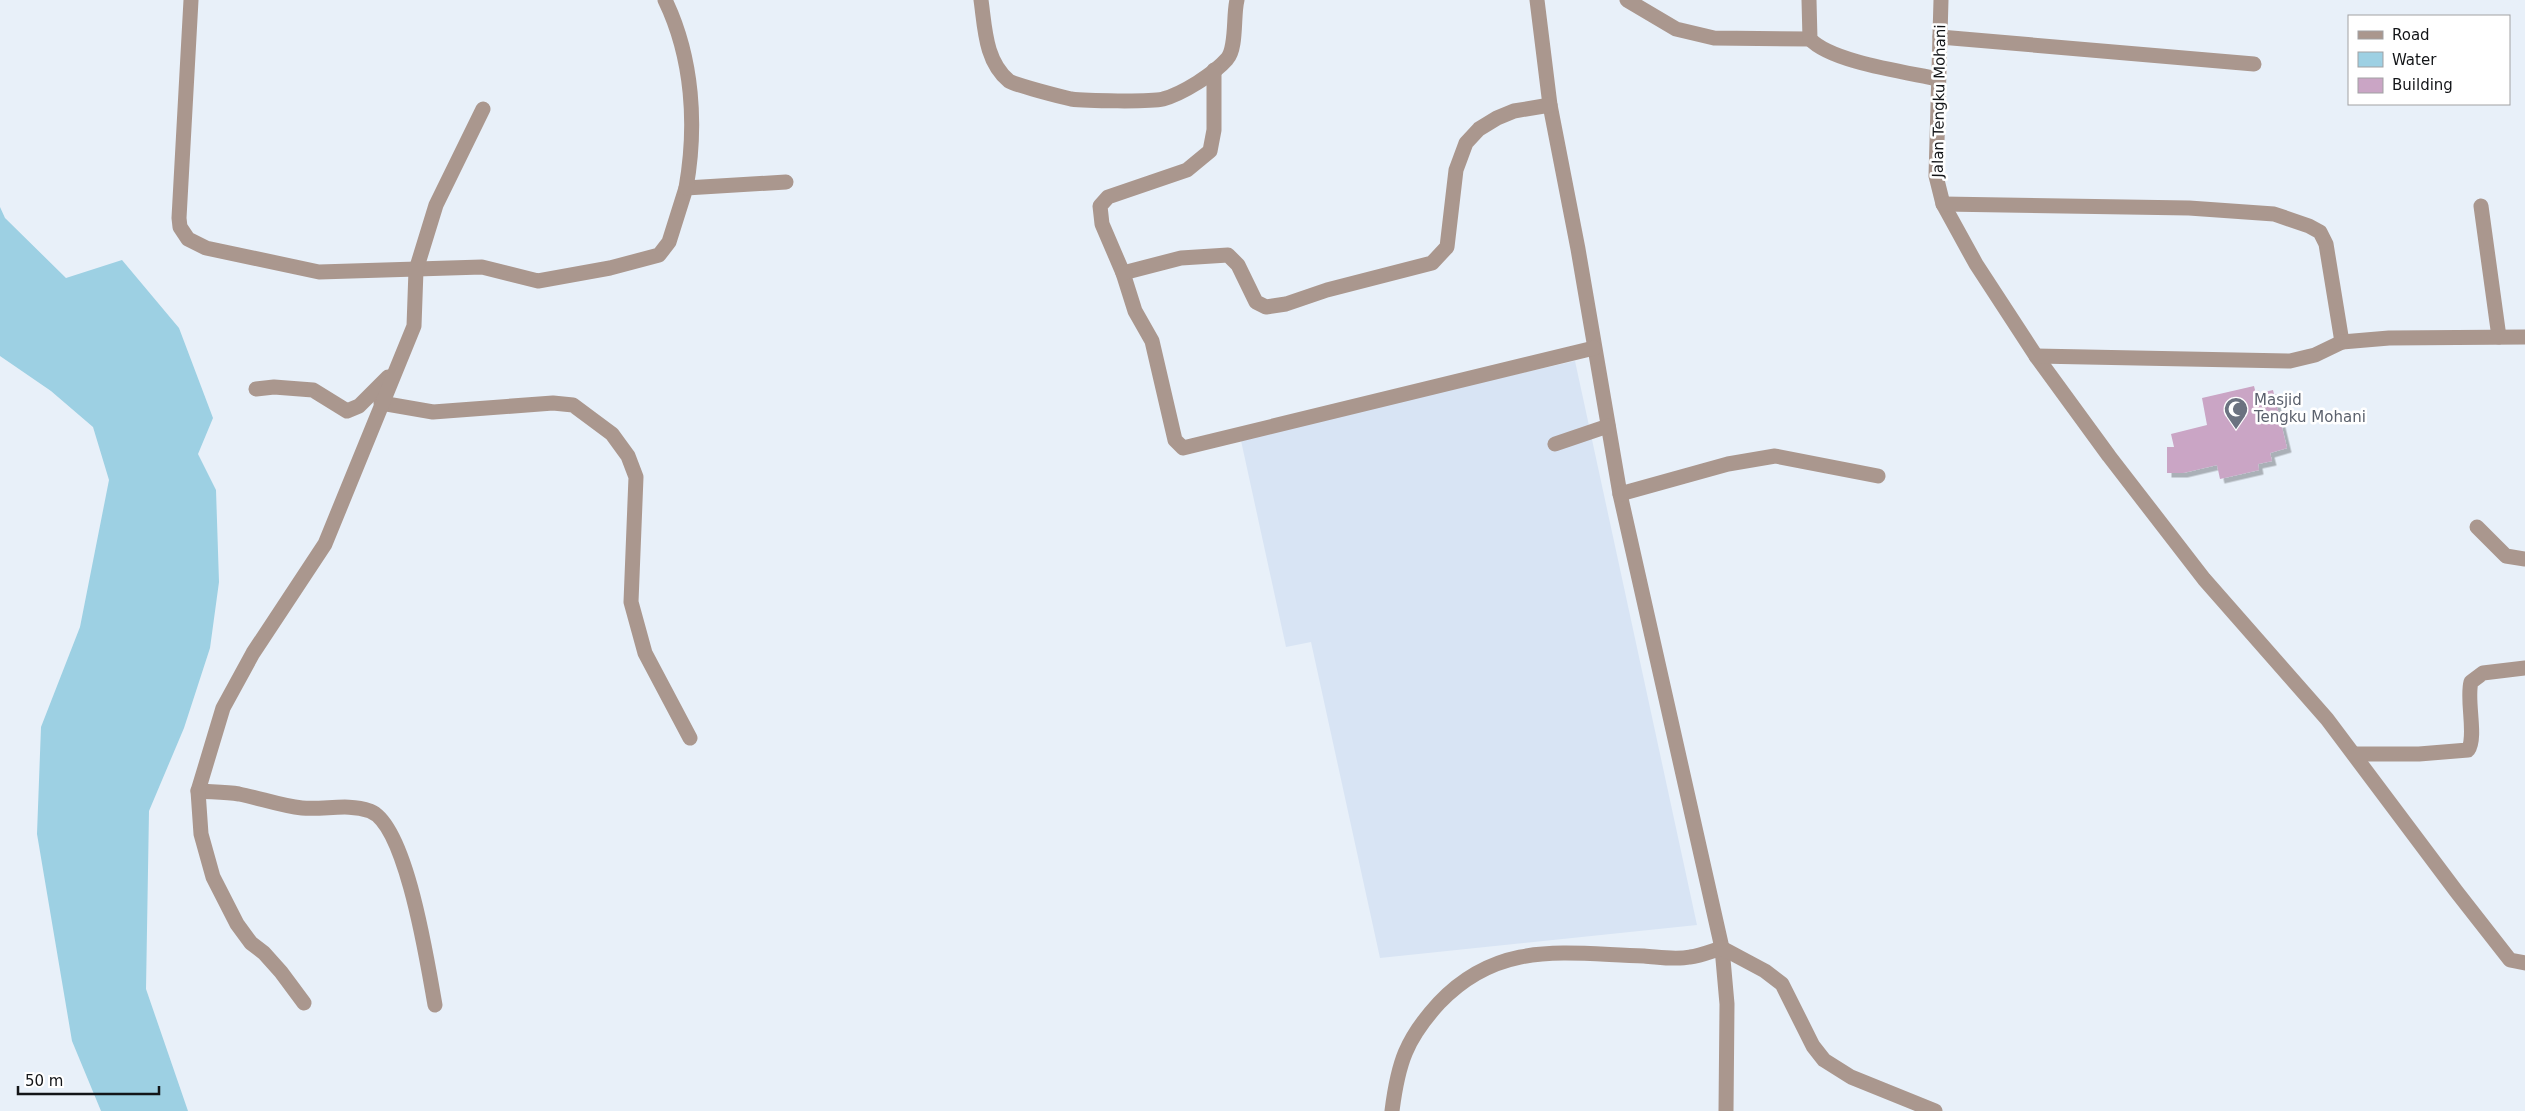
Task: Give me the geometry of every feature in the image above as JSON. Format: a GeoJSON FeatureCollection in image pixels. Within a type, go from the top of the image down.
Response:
{"type":"FeatureCollection","features":[{"type":"Feature","properties":{"kind":"street"},"geometry":{"type":"LineString","coordinates":[[191,0],[179,218],[180,227],[188,239],[206,248],[319,272],[482,267],[538,281],[648,259],[659,255],[669,242],[686,188],[691,159],[693,116],[677,24],[665,0]]}},
{"type":"Feature","properties":{"kind":"street"},"geometry":{"type":"LineString","coordinates":[[982,0],[989,51],[996,66],[1010,82],[1071,99],[1161,99],[1178,93],[1228,59],[1232,48],[1237,0]]}},
{"type":"Feature","properties":{"kind":"street"},"geometry":{"type":"LineString","coordinates":[[1537,0],[1550,105],[1578,249],[1620,494],[1722,948],[1727,1004],[1726,1111]]}},
{"type":"Feature","properties":{"kind":"street"},"geometry":{"type":"LineString","coordinates":[[1627,0],[1676,29],[1714,38],[1810,39]]}},
{"type":"Feature","properties":{"kind":"street"},"geometry":{"type":"LineString","coordinates":[[1809,0],[1810,39],[1818,48],[1839,56],[1938,79]]}},
{"type":"Feature","properties":{"kind":"street","name":"Jalan Tengku Mohani"},"geometry":{"type":"LineString","coordinates":[[1941,0],[1936,176],[1943,204],[1964,245],[2036,356],[2204,579],[2327,719],[2510,960],[2525,964]]}},
{"type":"Feature","properties":{"kind":"street"},"geometry":{"type":"LineString","coordinates":[[1940,37],[2254,64]]}},
{"type":"Feature","properties":{"kind":"street"},"geometry":{"type":"LineString","coordinates":[[1214,70],[1214,130],[1210,151],[1187,170],[1108,197],[1100,206],[1102,224],[1123,273],[1134,311],[1152,341],[1175,440],[1183,448],[1594,348]]}},
{"type":"Feature","properties":{"kind":"street"},"geometry":{"type":"LineString","coordinates":[[1123,273],[1181,258],[1228,256],[1238,265],[1256,302],[1266,307],[1286,304],[1327,290],[1432,262],[1447,247],[1456,170],[1466,142],[1479,129],[1497,118],[1514,111],[1550,105]]}},
{"type":"Feature","properties":{"kind":"street"},"geometry":{"type":"LineString","coordinates":[[304,1003],[281,972],[264,953],[251,943],[237,924],[213,877],[201,834],[198,792],[223,708],[253,652],[325,544],[380,403],[414,326],[416,270],[436,205],[482,109]]}},
{"type":"Feature","properties":{"kind":"street"},"geometry":{"type":"LineString","coordinates":[[686,188],[786,182]]}},
{"type":"Feature","properties":{"kind":"street"},"geometry":{"type":"LineString","coordinates":[[1943,204],[2190,208],[2274,214],[2320,232],[2326,244],[2342,342]]}},
{"type":"Feature","properties":{"kind":"street"},"geometry":{"type":"LineString","coordinates":[[2481,206],[2499,337]]}},
{"type":"Feature","properties":{"kind":"street"},"geometry":{"type":"LineString","coordinates":[[2036,356],[2290,361],[2315,355],[2342,342],[2389,338],[2525,337]]}},
{"type":"Feature","properties":{"kind":"street"},"geometry":{"type":"LineString","coordinates":[[256,389],[274,387],[313,390],[347,412],[359,406],[394,371]]}},
{"type":"Feature","properties":{"kind":"street"},"geometry":{"type":"LineString","coordinates":[[380,403],[433,412],[553,403],[573,405],[612,434],[628,456],[636,477],[631,602],[645,653],[690,738]]}},
{"type":"Feature","properties":{"kind":"street"},"geometry":{"type":"LineString","coordinates":[[1554,444],[1608,426]]}},
{"type":"Feature","properties":{"kind":"street"},"geometry":{"type":"LineString","coordinates":[[1620,494],[1728,464],[1774,456],[1878,476]]}},
{"type":"Feature","properties":{"kind":"street"},"geometry":{"type":"LineString","coordinates":[[2477,527],[2506,556],[2525,559]]}},
{"type":"Feature","properties":{"kind":"street"},"geometry":{"type":"LineString","coordinates":[[2354,754],[2419,754],[2468,750],[2471,741],[2469,695],[2471,682],[2483,673],[2525,668]]}},
{"type":"Feature","properties":{"kind":"street"},"geometry":{"type":"LineString","coordinates":[[198,792],[237,794],[303,808],[350,806],[372,812],[384,822],[391,833],[412,891],[435,1005]]}},
{"type":"Feature","properties":{"kind":"street"},"geometry":{"type":"LineString","coordinates":[[1392,1111],[1399,1065],[1411,1038],[1429,1014],[1455,987],[1497,962],[1520,956],[1551,953],[1689,958],[1722,948],[1765,971],[1782,984],[1813,1046],[1824,1060],[1851,1077],[1935,1111]]}},
{"type":"Feature","properties":{"kind":"shaded area"},"geometry":{"type":"Polygon","coordinates":[[[1575,361],[1697,925],[1380,958],[1311,642],[1286,647],[1240,436],[1575,361]]]}},
{"type":"Feature","properties":{"kind":"water"},"geometry":{"type":"Polygon","coordinates":[[[0,207],[5,218],[66,278],[122,260],[179,328],[213,418],[198,454],[216,490],[219,582],[210,648],[184,728],[149,811],[146,989],[188,1111],[101,1111],[72,1041],[37,834],[41,727],[80,627],[109,480],[93,427],[51,391],[0,356],[0,207]]]}},
{"type":"Feature","properties":{"kind":"building","name":"Masjid Tengku Mohani"},"geometry":{"type":"Polygon","coordinates":[[[2254,386],[2256,394],[2273,390],[2287,448],[2270,453],[2272,461],[2258,464],[2259,470],[2220,479],[2217,465],[2183,473],[2167,473],[2167,447],[2174,447],[2171,434],[2207,425],[2202,398],[2254,386]]]}},
{"type":"Feature","properties":{"kind":"place","name":"Masjid Tengku Mohani"},"geometry":{"type":"Point","coordinates":[2236,430]}}]}
